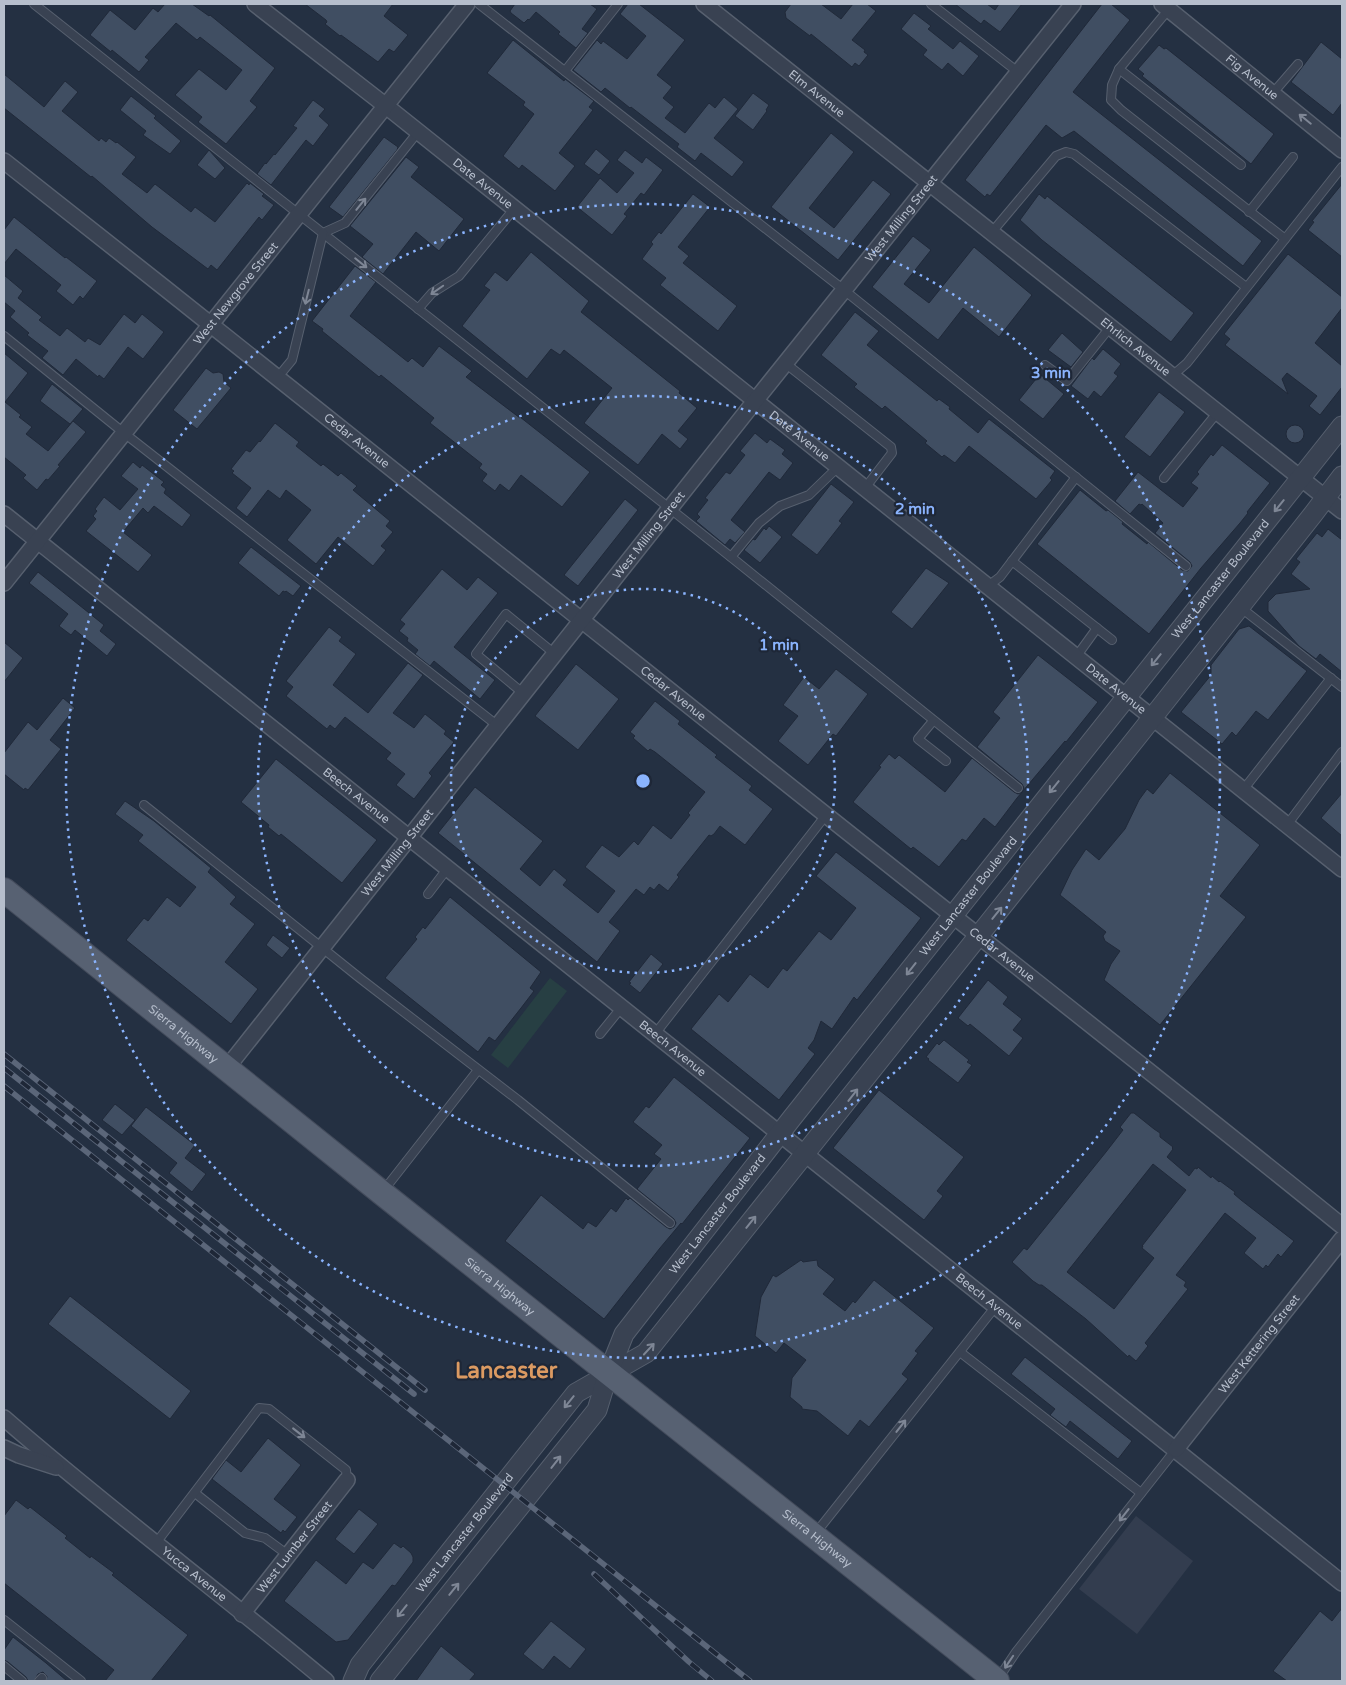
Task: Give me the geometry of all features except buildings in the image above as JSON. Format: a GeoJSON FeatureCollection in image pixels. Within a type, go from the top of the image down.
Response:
{"type":"FeatureCollection","features":[{"type":"Feature","properties":{"kind":"main road","name":"Sierra Highway"},"geometry":{"type":"LineString","coordinates":[[4,890],[382,1194],[996,1681]]}},
{"type":"Feature","properties":{"kind":"street","name":"West Newgrove Street"},"geometry":{"type":"LineString","coordinates":[[4,583],[467,4]]}},
{"type":"Feature","properties":{"kind":"street","name":"Elm Avenue"},"geometry":{"type":"LineString","coordinates":[[704,4],[930,182]]}},
{"type":"Feature","properties":{"kind":"street","name":"West Milling Street"},"geometry":{"type":"LineString","coordinates":[[226,1069],[755,400],[1073,4]]}},
{"type":"Feature","properties":{"kind":"street","name":"Date Avenue"},"geometry":{"type":"LineString","coordinates":[[259,5],[1342,869]]}},
{"type":"Feature","properties":{"kind":"street","name":"Fig Avenue"},"geometry":{"type":"LineString","coordinates":[[1166,7],[1342,150]]}},
{"type":"Feature","properties":{"kind":"street","name":"Cedar Avenue"},"geometry":{"type":"LineString","coordinates":[[4,161],[278,377],[1342,1226]]}},
{"type":"Feature","properties":{"kind":"street","name":"Ehrlich Avenue"},"geometry":{"type":"LineString","coordinates":[[930,182],[1342,511]]}},
{"type":"Feature","properties":{"kind":"street","name":"West Lancaster Boulevard"},"geometry":{"type":"LineString","coordinates":[[380,1681],[597,1410],[608,1374],[624,1334],[953,915],[1342,426]]}},
{"type":"Feature","properties":{"kind":"street","name":"West Lancaster Boulevard"},"geometry":{"type":"LineString","coordinates":[[353,1681],[360,1665],[576,1393],[646,1353],[806,1155],[1342,476]]}},
{"type":"Feature","properties":{"kind":"street","name":"Beech Avenue"},"geometry":{"type":"LineString","coordinates":[[4,514],[1342,1583]]}},
{"type":"Feature","properties":{"kind":"street","name":"West Kettering Street"},"geometry":{"type":"LineString","coordinates":[[1176,1449],[1342,1239]]}},
{"type":"Feature","properties":{"kind":"street","name":"Yucca Avenue"},"geometry":{"type":"LineString","coordinates":[[4,1418],[62,1469],[326,1681]]}},
{"type":"Feature","properties":{"kind":"street","name":"Yucca Avenue"},"geometry":{"type":"LineString","coordinates":[[4,1448],[62,1469]]}},
{"type":"Feature","properties":{"kind":"street","name":"West Lumber Street"},"geometry":{"type":"LineString","coordinates":[[242,1614],[347,1480]]}},
{"type":"Feature","properties":{"kind":"lane"},"geometry":{"type":"LineString","coordinates":[[34,4],[299,213],[1018,788]]}},
{"type":"Feature","properties":{"kind":"lane"},"geometry":{"type":"LineString","coordinates":[[479,4],[844,290],[1186,566]]}},
{"type":"Feature","properties":{"kind":"lane"},"geometry":{"type":"LineString","coordinates":[[565,71],[618,4]]}},
{"type":"Feature","properties":{"kind":"lane"},"geometry":{"type":"LineString","coordinates":[[931,4],[1018,72]]}},
{"type":"Feature","properties":{"kind":"lane"},"geometry":{"type":"LineString","coordinates":[[1166,7],[1119,69],[1112,84],[1111,100],[1121,110],[1285,240]]}},
{"type":"Feature","properties":{"kind":"lane"},"geometry":{"type":"LineString","coordinates":[[1273,94],[1298,64]]}},
{"type":"Feature","properties":{"kind":"lane"},"geometry":{"type":"LineString","coordinates":[[1119,69],[1241,165]]}},
{"type":"Feature","properties":{"kind":"lane"},"geometry":{"type":"LineString","coordinates":[[323,233],[345,223],[418,132]]}},
{"type":"Feature","properties":{"kind":"lane"},"geometry":{"type":"LineString","coordinates":[[992,232],[1056,156],[1066,152],[1074,154],[1246,287]]}},
{"type":"Feature","properties":{"kind":"lane"},"geometry":{"type":"LineString","coordinates":[[1250,212],[1293,157]]}},
{"type":"Feature","properties":{"kind":"lane"},"geometry":{"type":"LineString","coordinates":[[1172,376],[1187,363],[1342,167]]}},
{"type":"Feature","properties":{"kind":"lane"},"geometry":{"type":"LineString","coordinates":[[418,309],[432,293],[459,276],[514,209]]}},
{"type":"Feature","properties":{"kind":"lane"},"geometry":{"type":"LineString","coordinates":[[278,377],[292,360],[323,233]]}},
{"type":"Feature","properties":{"kind":"lane"},"geometry":{"type":"LineString","coordinates":[[1045,365],[1067,381],[1111,326]]}},
{"type":"Feature","properties":{"kind":"lane"},"geometry":{"type":"LineString","coordinates":[[4,336],[124,433],[498,726]]}},
{"type":"Feature","properties":{"kind":"lane"},"geometry":{"type":"LineString","coordinates":[[785,363],[891,447],[892,453],[865,488]]}},
{"type":"Feature","properties":{"kind":"lane"},"geometry":{"type":"LineString","coordinates":[[1164,478],[1217,413]]}},
{"type":"Feature","properties":{"kind":"lane"},"geometry":{"type":"LineString","coordinates":[[731,558],[759,523],[780,506],[809,496],[838,467]]}},
{"type":"Feature","properties":{"kind":"lane"},"geometry":{"type":"LineString","coordinates":[[988,586],[1000,577],[1076,477]]}},
{"type":"Feature","properties":{"kind":"lane"},"geometry":{"type":"LineString","coordinates":[[1012,561],[1112,640]]}},
{"type":"Feature","properties":{"kind":"lane"},"geometry":{"type":"LineString","coordinates":[[1240,607],[1342,687]]}},
{"type":"Feature","properties":{"kind":"lane"},"geometry":{"type":"LineString","coordinates":[[524,694],[476,654],[506,614],[555,654]]}},
{"type":"Feature","properties":{"kind":"lane"},"geometry":{"type":"LineString","coordinates":[[1076,657],[1097,628]]}},
{"type":"Feature","properties":{"kind":"lane"},"geometry":{"type":"LineString","coordinates":[[1243,790],[1331,678]]}},
{"type":"Feature","properties":{"kind":"lane"},"geometry":{"type":"LineString","coordinates":[[933,721],[918,739],[946,761]]}},
{"type":"Feature","properties":{"kind":"lane"},"geometry":{"type":"LineString","coordinates":[[1286,825],[1342,752]]}},
{"type":"Feature","properties":{"kind":"lane"},"geometry":{"type":"LineString","coordinates":[[144,805],[670,1224]]}},
{"type":"Feature","properties":{"kind":"lane"},"geometry":{"type":"LineString","coordinates":[[655,1034],[826,815]]}},
{"type":"Feature","properties":{"kind":"lane"},"geometry":{"type":"LineString","coordinates":[[428,894],[447,869]]}},
{"type":"Feature","properties":{"kind":"lane"},"geometry":{"type":"LineString","coordinates":[[600,1034],[621,1008]]}},
{"type":"Feature","properties":{"kind":"lane"},"geometry":{"type":"LineString","coordinates":[[382,1194],[478,1070]]}},
{"type":"Feature","properties":{"kind":"lane"},"geometry":{"type":"LineString","coordinates":[[814,1536],[996,1306]]}},
{"type":"Feature","properties":{"kind":"lane"},"geometry":{"type":"LineString","coordinates":[[960,1352],[1141,1493]]}},
{"type":"Feature","properties":{"kind":"lane"},"geometry":{"type":"LineString","coordinates":[[156,1543],[259,1408],[269,1409],[346,1470],[347,1480]]}},
{"type":"Feature","properties":{"kind":"lane"},"geometry":{"type":"LineString","coordinates":[[996,1681],[1016,1652],[1176,1449]]}},
{"type":"Feature","properties":{"kind":"lane"},"geometry":{"type":"LineString","coordinates":[[195,1493],[244,1533],[265,1538],[288,1556]]}},
{"type":"Feature","properties":{"kind":"lane"},"geometry":{"type":"LineString","coordinates":[[4,1620],[81,1681]]}},
{"type":"Feature","properties":{"kind":"lane"},"geometry":{"type":"LineString","coordinates":[[4,1666],[22,1681]]}},
{"type":"Feature","properties":{"kind":"shaded area"},"geometry":{"type":"Polygon","coordinates":[[[1136,1516],[1193,1561],[1137,1634],[1079,1589],[1136,1516]]]}},
{"type":"Feature","properties":{"kind":"green space"},"geometry":{"type":"Polygon","coordinates":[[[550,978],[567,991],[508,1068],[491,1055],[550,978]]]}},
{"type":"Feature","properties":{"kind":"railway"},"geometry":{"type":"LineString","coordinates":[[4,1054],[425,1390]]}},
{"type":"Feature","properties":{"kind":"railway"},"geometry":{"type":"LineString","coordinates":[[4,1068],[414,1394]]}},
{"type":"Feature","properties":{"kind":"railway"},"geometry":{"type":"LineString","coordinates":[[4,1086],[750,1681]]}},
{"type":"Feature","properties":{"kind":"railway"},"geometry":{"type":"LineString","coordinates":[[594,1574],[712,1681]]}},
{"type":"Feature","properties":{"kind":"district","name":"Lancaster"},"geometry":{"type":"Point","coordinates":[506,1370]}}]}
